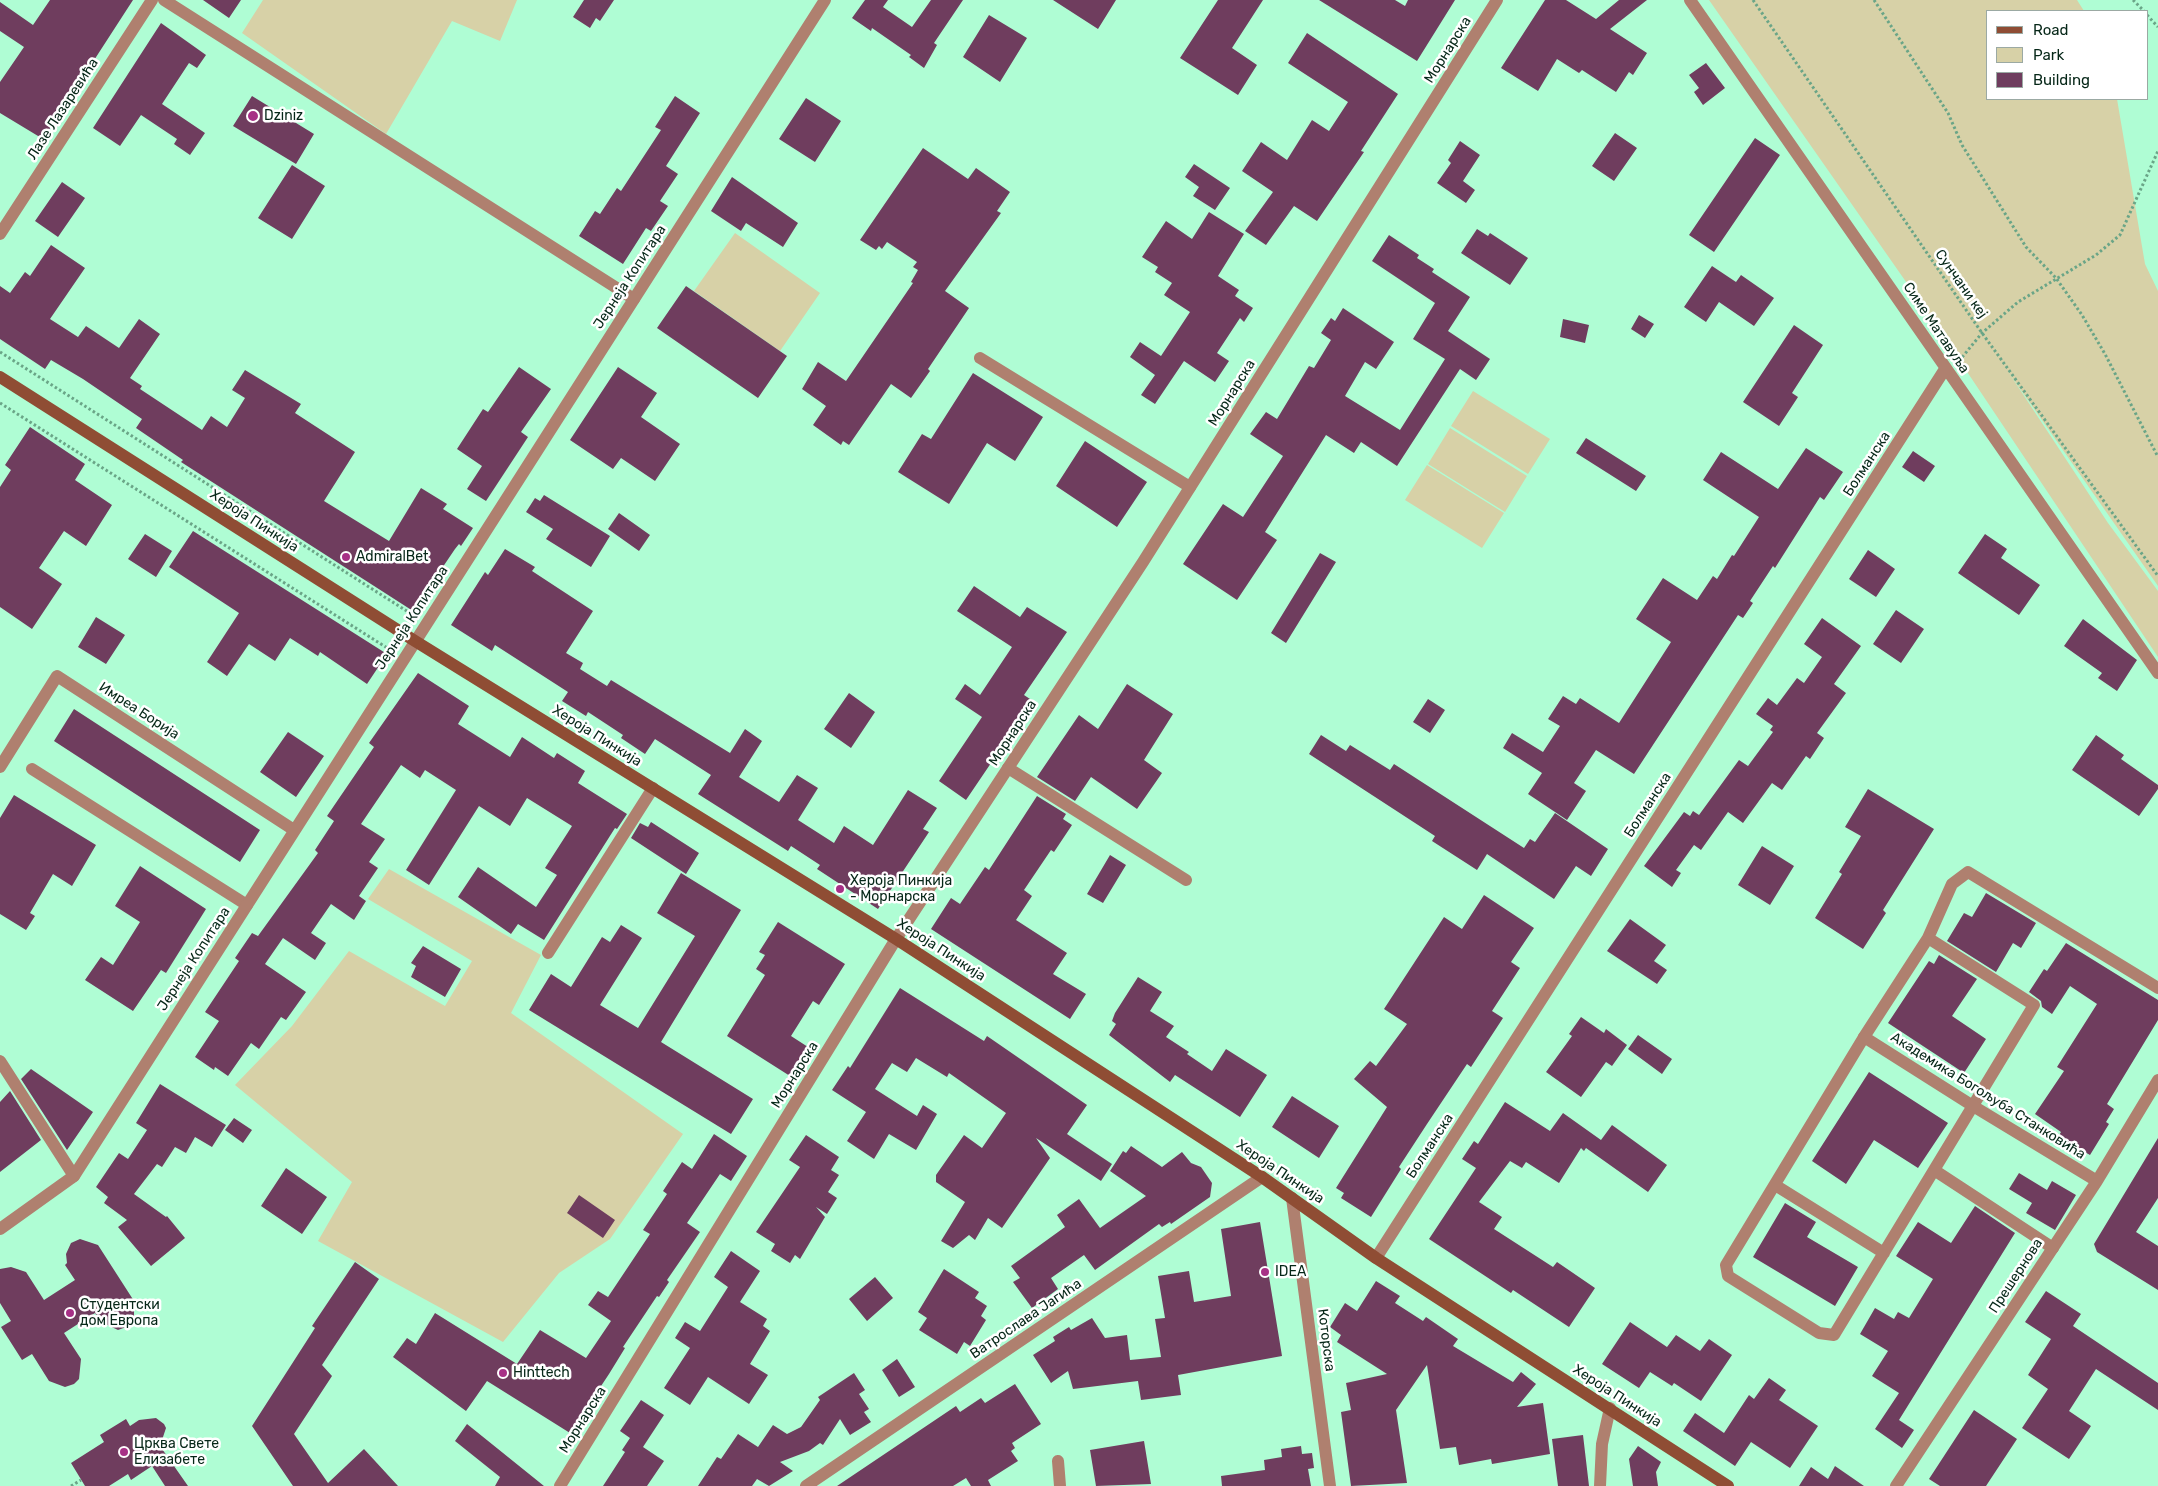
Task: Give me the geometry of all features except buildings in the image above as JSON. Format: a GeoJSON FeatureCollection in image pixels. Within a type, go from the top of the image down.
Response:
{"type":"FeatureCollection","features":[{"type":"Feature","properties":{"kind":"street","name":"Лазе Лазаревића"},"geometry":{"type":"LineString","coordinates":[[0,234],[152,0]]}},
{"type":"Feature","properties":{"kind":"street"},"geometry":{"type":"LineString","coordinates":[[164,0],[345,117],[634,299]]}},
{"type":"Feature","properties":{"kind":"street","name":"Јернеја Копитара"},"geometry":{"type":"LineString","coordinates":[[0,1229],[74,1176],[825,0]]}},
{"type":"Feature","properties":{"kind":"street","name":"Морнарска"},"geometry":{"type":"LineString","coordinates":[[560,1486],[896,939],[1190,487],[1497,0]]}},
{"type":"Feature","properties":{"kind":"street","name":"Симе Матавуља"},"geometry":{"type":"LineString","coordinates":[[1690,0],[2158,672]]}},
{"type":"Feature","properties":{"kind":"street"},"geometry":{"type":"LineString","coordinates":[[980,358],[1190,487]]}},
{"type":"Feature","properties":{"kind":"street","name":"Болманска"},"geometry":{"type":"LineString","coordinates":[[1376,1258],[1946,369]]}},
{"type":"Feature","properties":{"kind":"street","name":"Хероја Пинкија"},"geometry":{"type":"LineString","coordinates":[[0,377],[415,642],[896,939],[1262,1177],[1376,1258],[1728,1486]]}},
{"type":"Feature","properties":{"kind":"street","name":"Имреа Борија"},"geometry":{"type":"LineString","coordinates":[[0,766],[57,676],[294,830]]}},
{"type":"Feature","properties":{"kind":"street"},"geometry":{"type":"LineString","coordinates":[[1008,768],[1186,880]]}},
{"type":"Feature","properties":{"kind":"street"},"geometry":{"type":"LineString","coordinates":[[32,769],[247,904]]}},
{"type":"Feature","properties":{"kind":"street"},"geometry":{"type":"LineString","coordinates":[[548,953],[653,788]]}},
{"type":"Feature","properties":{"kind":"street"},"geometry":{"type":"LineString","coordinates":[[1928,938],[2034,1005],[1834,1335],[1819,1333],[1728,1276],[1726,1265],[1864,1036],[1928,938],[1952,884],[1968,872],[2158,988]]}},
{"type":"Feature","properties":{"kind":"street","name":"Академика Богољуба Станковића"},"geometry":{"type":"LineString","coordinates":[[1864,1036],[1973,1106],[2097,1180]]}},
{"type":"Feature","properties":{"kind":"street"},"geometry":{"type":"LineString","coordinates":[[0,1061],[74,1176]]}},
{"type":"Feature","properties":{"kind":"street","name":"Прешернова"},"geometry":{"type":"LineString","coordinates":[[1896,1486],[2097,1180],[2158,1080]]}},
{"type":"Feature","properties":{"kind":"street"},"geometry":{"type":"LineString","coordinates":[[1934,1170],[2053,1248]]}},
{"type":"Feature","properties":{"kind":"street","name":"Ватрослава Јагића"},"geometry":{"type":"LineString","coordinates":[[806,1486],[1262,1177]]}},
{"type":"Feature","properties":{"kind":"street"},"geometry":{"type":"LineString","coordinates":[[1775,1185],[1884,1253]]}},
{"type":"Feature","properties":{"kind":"street","name":"Которска"},"geometry":{"type":"LineString","coordinates":[[1292,1198],[1330,1486]]}},
{"type":"Feature","properties":{"kind":"street"},"geometry":{"type":"LineString","coordinates":[[1600,1486],[1602,1444],[1610,1408]]}},
{"type":"Feature","properties":{"kind":"street"},"geometry":{"type":"LineString","coordinates":[[1058,1461],[1060,1486]]}},
{"type":"Feature","properties":{"kind":"path","name":"Сунчани кеј"},"geometry":{"type":"LineString","coordinates":[[1753,0],[1982,333],[2158,576]]}},
{"type":"Feature","properties":{"kind":"path"},"geometry":{"type":"LineString","coordinates":[[1874,0],[1948,113],[1962,145],[2026,247],[2056,278],[2082,315],[2105,354],[2158,458]]}},
{"type":"Feature","properties":{"kind":"path"},"geometry":{"type":"LineString","coordinates":[[2133,0],[2143,10]]}},
{"type":"Feature","properties":{"kind":"path"},"geometry":{"type":"LineString","coordinates":[[2148,16],[2158,27]]}},
{"type":"Feature","properties":{"kind":"path"},"geometry":{"type":"LineString","coordinates":[[1946,369],[1957,362],[1982,333],[2018,302],[2096,255],[2120,234],[2158,151]]}},
{"type":"Feature","properties":{"kind":"path"},"geometry":{"type":"LineString","coordinates":[[0,352],[426,624]]}},
{"type":"Feature","properties":{"kind":"path"},"geometry":{"type":"LineString","coordinates":[[71,1486],[81,1480]]}},
{"type":"Feature","properties":{"kind":"green space"},"geometry":{"type":"Polygon","coordinates":[[[263,0],[517,0],[500,41],[452,21],[386,134],[242,33],[263,0]]]}},
{"type":"Feature","properties":{"kind":"green space"},"geometry":{"type":"Polygon","coordinates":[[[1709,0],[2077,0],[2083,10],[1986,10],[1986,100],[2117,100],[2145,264],[2158,291],[2158,586],[2007,370],[2108,523],[2158,591],[2158,657],[1925,309],[1709,0]]]}},
{"type":"Feature","properties":{"kind":"green space"},"geometry":{"type":"Polygon","coordinates":[[[735,233],[820,293],[780,351],[694,291],[735,233]]]}},
{"type":"Feature","properties":{"kind":"green space"},"geometry":{"type":"Polygon","coordinates":[[[1473,391],[1550,439],[1528,474],[1451,426],[1473,391]]]}},
{"type":"Feature","properties":{"kind":"green space"},"geometry":{"type":"Polygon","coordinates":[[[1450,428],[1527,476],[1505,512],[1428,464],[1450,428]]]}},
{"type":"Feature","properties":{"kind":"green space"},"geometry":{"type":"Polygon","coordinates":[[[1427,465],[1504,513],[1482,548],[1405,500],[1427,465]]]}},
{"type":"Feature","properties":{"kind":"green space"},"geometry":{"type":"Polygon","coordinates":[[[389,869],[541,955],[511,1013],[683,1134],[610,1239],[559,1273],[503,1342],[318,1241],[352,1182],[235,1085],[292,1026],[349,951],[445,1006],[472,961],[368,899],[389,869]]]}},
{"type":"Feature","properties":{"kind":"place","name":"Dziniz"},"geometry":{"type":"Point","coordinates":[253,116]}},
{"type":"Feature","properties":{"kind":"place","name":"AdmiralBet"},"geometry":{"type":"Point","coordinates":[346,557]}},
{"type":"Feature","properties":{"kind":"place","name":"Хероја Пинкија - Морнарска"},"geometry":{"type":"Point","coordinates":[840,889]}},
{"type":"Feature","properties":{"kind":"place","name":"IDEA"},"geometry":{"type":"Point","coordinates":[1265,1272]}},
{"type":"Feature","properties":{"kind":"place","name":"Студентски дом Европа"},"geometry":{"type":"Point","coordinates":[70,1313]}},
{"type":"Feature","properties":{"kind":"place","name":"Hinttech"},"geometry":{"type":"Point","coordinates":[503,1373]}},
{"type":"Feature","properties":{"kind":"place","name":"Црква Свете Елизабете"},"geometry":{"type":"Point","coordinates":[124,1452]}}]}
